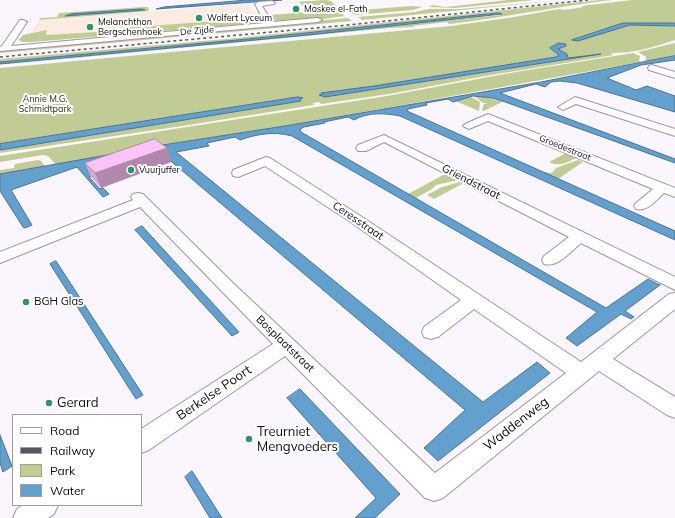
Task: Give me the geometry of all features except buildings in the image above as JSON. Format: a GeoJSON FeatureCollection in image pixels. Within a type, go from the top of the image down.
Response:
{"type":"FeatureCollection","features":[{"type":"Feature","properties":{"kind":"street"},"geometry":{"type":"LineString","coordinates":[[270,25],[258,4],[272,3]]}},
{"type":"Feature","properties":{"kind":"street","name":"De Zijde"},"geometry":{"type":"LineString","coordinates":[[2,48],[318,20]]}},
{"type":"Feature","properties":{"kind":"street","name":"De Zijde"},"geometry":{"type":"LineString","coordinates":[[2,48],[23,22]]}},
{"type":"Feature","properties":{"kind":"street"},"geometry":{"type":"LineString","coordinates":[[652,68],[673,77]]}},
{"type":"Feature","properties":{"kind":"street"},"geometry":{"type":"LineString","coordinates":[[563,107],[575,100],[675,133]]}},
{"type":"Feature","properties":{"kind":"street","name":"Groedestraat"},"geometry":{"type":"LineString","coordinates":[[469,126],[488,117],[675,193]]}},
{"type":"Feature","properties":{"kind":"street","name":"Griendstraat"},"geometry":{"type":"LineString","coordinates":[[362,148],[384,138],[675,284]]}},
{"type":"Feature","properties":{"kind":"street","name":"Ceresstraat"},"geometry":{"type":"LineString","coordinates":[[238,173],[266,161],[581,373]]}},
{"type":"Feature","properties":{"kind":"street"},"geometry":{"type":"LineString","coordinates":[[641,206],[662,188]]}},
{"type":"Feature","properties":{"kind":"street","name":"Bosplaatstraat"},"geometry":{"type":"LineString","coordinates":[[0,258],[140,199],[228,288],[434,489]]}},
{"type":"Feature","properties":{"kind":"street"},"geometry":{"type":"LineString","coordinates":[[550,260],[580,236]]}},
{"type":"Feature","properties":{"kind":"street","name":"Waddenweg"},"geometry":{"type":"LineString","coordinates":[[434,489],[675,299]]}},
{"type":"Feature","properties":{"kind":"street"},"geometry":{"type":"LineString","coordinates":[[431,332],[474,300]]}},
{"type":"Feature","properties":{"kind":"street","name":"Berkelse Poort"},"geometry":{"type":"LineString","coordinates":[[142,441],[287,345]]}},
{"type":"Feature","properties":{"kind":"street"},"geometry":{"type":"LineString","coordinates":[[598,360],[675,408]]}},
{"type":"Feature","properties":{"kind":"street"},"geometry":{"type":"LineString","coordinates":[[26,518],[44,506]]}},
{"type":"Feature","properties":{"kind":"shaded area"},"geometry":{"type":"Polygon","coordinates":[[[247,4],[251,10],[257,12],[258,14],[252,15],[254,20],[20,40],[32,32],[39,20],[247,4]]]}},
{"type":"Feature","properties":{"kind":"green space"},"geometry":{"type":"Polygon","coordinates":[[[326,0],[331,1],[346,16],[341,12],[344,16],[317,20],[315,18],[281,21],[273,20],[269,15],[308,12],[299,2],[276,3],[326,0]]]}},
{"type":"Feature","properties":{"kind":"green space"},"geometry":{"type":"Polygon","coordinates":[[[508,0],[534,0],[455,8],[429,7],[432,5],[446,7],[508,0]]]}},
{"type":"Feature","properties":{"kind":"green space"},"geometry":{"type":"Polygon","coordinates":[[[562,0],[362,20],[358,17],[415,12],[428,9],[460,9],[562,0]]]}},
{"type":"Feature","properties":{"kind":"green space"},"geometry":{"type":"Polygon","coordinates":[[[600,0],[612,0],[449,24],[447,22],[413,26],[414,27],[0,65],[502,15],[499,13],[248,39],[0,62],[0,59],[237,38],[600,0]]]}},
{"type":"Feature","properties":{"kind":"green space","name":"Annie M.G. Schmidtpark"},"geometry":{"type":"Polygon","coordinates":[[[632,0],[675,0],[675,40],[635,51],[610,54],[614,55],[485,76],[389,94],[321,104],[319,102],[313,103],[314,105],[0,153],[0,68],[451,26],[559,9],[564,10],[584,7],[581,6],[632,0]]]}},
{"type":"Feature","properties":{"kind":"green space"},"geometry":{"type":"Polygon","coordinates":[[[412,6],[422,7],[413,10],[355,15],[348,11],[412,6]]]}},
{"type":"Feature","properties":{"kind":"green space"},"geometry":{"type":"Polygon","coordinates":[[[148,7],[149,11],[39,20],[40,18],[57,17],[59,13],[148,7]]]}},
{"type":"Feature","properties":{"kind":"green space"},"geometry":{"type":"Polygon","coordinates":[[[246,16],[252,16],[256,21],[246,24],[32,42],[23,42],[18,40],[23,35],[47,30],[46,35],[97,32],[109,29],[135,27],[136,18],[148,18],[149,26],[244,19],[246,16]]]}},
{"type":"Feature","properties":{"kind":"green space"},"geometry":{"type":"Polygon","coordinates":[[[348,18],[352,21],[0,53],[0,50],[348,18]]]}},
{"type":"Feature","properties":{"kind":"green space"},"geometry":{"type":"Polygon","coordinates":[[[675,43],[675,56],[645,62],[646,57],[638,52],[675,43]]]}},
{"type":"Feature","properties":{"kind":"green space"},"geometry":{"type":"Polygon","coordinates":[[[633,53],[640,56],[639,61],[641,62],[291,125],[169,144],[56,165],[48,156],[43,155],[0,162],[0,156],[387,96],[510,73],[633,53]]]}},
{"type":"Feature","properties":{"kind":"green space"},"geometry":{"type":"Polygon","coordinates":[[[474,96],[491,97],[504,101],[484,111],[482,110],[484,104],[488,103],[483,103],[474,96]]]}},
{"type":"Feature","properties":{"kind":"green space"},"geometry":{"type":"Polygon","coordinates":[[[464,97],[471,97],[480,102],[479,111],[455,101],[464,97]]]}},
{"type":"Feature","properties":{"kind":"green space"},"geometry":{"type":"Polygon","coordinates":[[[566,153],[577,157],[563,164],[549,162],[566,153]]]}},
{"type":"Feature","properties":{"kind":"green space"},"geometry":{"type":"Polygon","coordinates":[[[38,160],[45,166],[0,174],[0,170],[14,168],[15,164],[38,160]]]}},
{"type":"Feature","properties":{"kind":"green space"},"geometry":{"type":"Polygon","coordinates":[[[578,160],[583,162],[558,179],[541,172],[552,173],[556,168],[578,160]]]}},
{"type":"Feature","properties":{"kind":"green space"},"geometry":{"type":"Polygon","coordinates":[[[445,174],[458,180],[436,185],[416,198],[408,194],[445,174]]]}},
{"type":"Feature","properties":{"kind":"green space"},"geometry":{"type":"Polygon","coordinates":[[[460,182],[462,184],[434,199],[427,195],[442,187],[460,182]]]}},
{"type":"Feature","properties":{"kind":"water"},"geometry":{"type":"Polygon","coordinates":[[[248,0],[282,0],[156,9],[164,7],[248,0]]]}},
{"type":"Feature","properties":{"kind":"water"},"geometry":{"type":"Polygon","coordinates":[[[145,10],[65,16],[71,14],[145,10]]]}},
{"type":"Feature","properties":{"kind":"water"},"geometry":{"type":"Polygon","coordinates":[[[499,13],[502,14],[308,35],[0,64],[0,62],[248,39],[499,13]]]}},
{"type":"Feature","properties":{"kind":"water"},"geometry":{"type":"Polygon","coordinates":[[[623,23],[675,23],[675,26],[630,25],[578,41],[572,40],[623,23]]]}},
{"type":"Feature","properties":{"kind":"water"},"geometry":{"type":"Polygon","coordinates":[[[559,43],[566,44],[566,46],[558,49],[567,54],[568,58],[601,54],[325,97],[319,95],[322,94],[321,93],[556,57],[559,55],[550,48],[559,43]]]}},
{"type":"Feature","properties":{"kind":"water"},"geometry":{"type":"Polygon","coordinates":[[[675,56],[675,60],[641,65],[607,78],[636,90],[647,86],[675,96],[675,112],[577,83],[560,81],[551,82],[545,87],[536,84],[500,93],[675,159],[675,163],[494,98],[473,96],[453,102],[448,99],[426,103],[427,105],[408,109],[407,111],[675,231],[675,240],[400,116],[370,114],[354,120],[348,117],[300,129],[301,132],[606,308],[648,279],[660,285],[625,311],[634,317],[631,319],[621,314],[577,346],[566,338],[597,312],[292,136],[285,134],[266,134],[240,140],[235,137],[207,143],[209,146],[176,152],[483,402],[537,362],[550,373],[438,461],[424,448],[465,410],[160,152],[89,177],[100,189],[103,188],[109,194],[103,197],[77,167],[11,190],[32,225],[25,228],[0,191],[0,174],[169,144],[291,125],[541,82],[675,56]]]}},
{"type":"Feature","properties":{"kind":"water"},"geometry":{"type":"Polygon","coordinates":[[[298,97],[303,98],[300,99],[301,101],[0,150],[0,144],[298,97]]]}},
{"type":"Feature","properties":{"kind":"water"},"geometry":{"type":"Polygon","coordinates":[[[142,226],[239,332],[232,336],[135,230],[142,226]]]}},
{"type":"Feature","properties":{"kind":"water"},"geometry":{"type":"Polygon","coordinates":[[[56,261],[143,395],[136,399],[50,264],[56,261]]]}},
{"type":"Feature","properties":{"kind":"water"},"geometry":{"type":"Polygon","coordinates":[[[300,389],[400,494],[375,518],[355,518],[376,498],[287,398],[300,389]]]}},
{"type":"Feature","properties":{"kind":"water"},"geometry":{"type":"Polygon","coordinates":[[[0,435],[12,466],[3,472],[0,463],[0,435]]]}},
{"type":"Feature","properties":{"kind":"water"},"geometry":{"type":"Polygon","coordinates":[[[192,471],[222,518],[210,518],[185,477],[192,471]]]}},
{"type":"Feature","properties":{"kind":"railway"},"geometry":{"type":"LineString","coordinates":[[0,57],[348,25],[588,0]]}},
{"type":"Feature","properties":{"kind":"place","name":"Moskee el-Fath"},"geometry":{"type":"Point","coordinates":[296,9]}},
{"type":"Feature","properties":{"kind":"place","name":"Wolfert Lyceum"},"geometry":{"type":"Point","coordinates":[199,18]}},
{"type":"Feature","properties":{"kind":"place","name":"Melanchthon Bergschenhoek"},"geometry":{"type":"Point","coordinates":[90,27]}},
{"type":"Feature","properties":{"kind":"place","name":"Vuurjuffer"},"geometry":{"type":"Point","coordinates":[131,170]}},
{"type":"Feature","properties":{"kind":"place","name":"BGH Glas"},"geometry":{"type":"Point","coordinates":[26,302]}},
{"type":"Feature","properties":{"kind":"place","name":"Gerard"},"geometry":{"type":"Point","coordinates":[49,403]}},
{"type":"Feature","properties":{"kind":"place","name":"Treurniet Mengvoeders"},"geometry":{"type":"Point","coordinates":[249,439]}}]}
